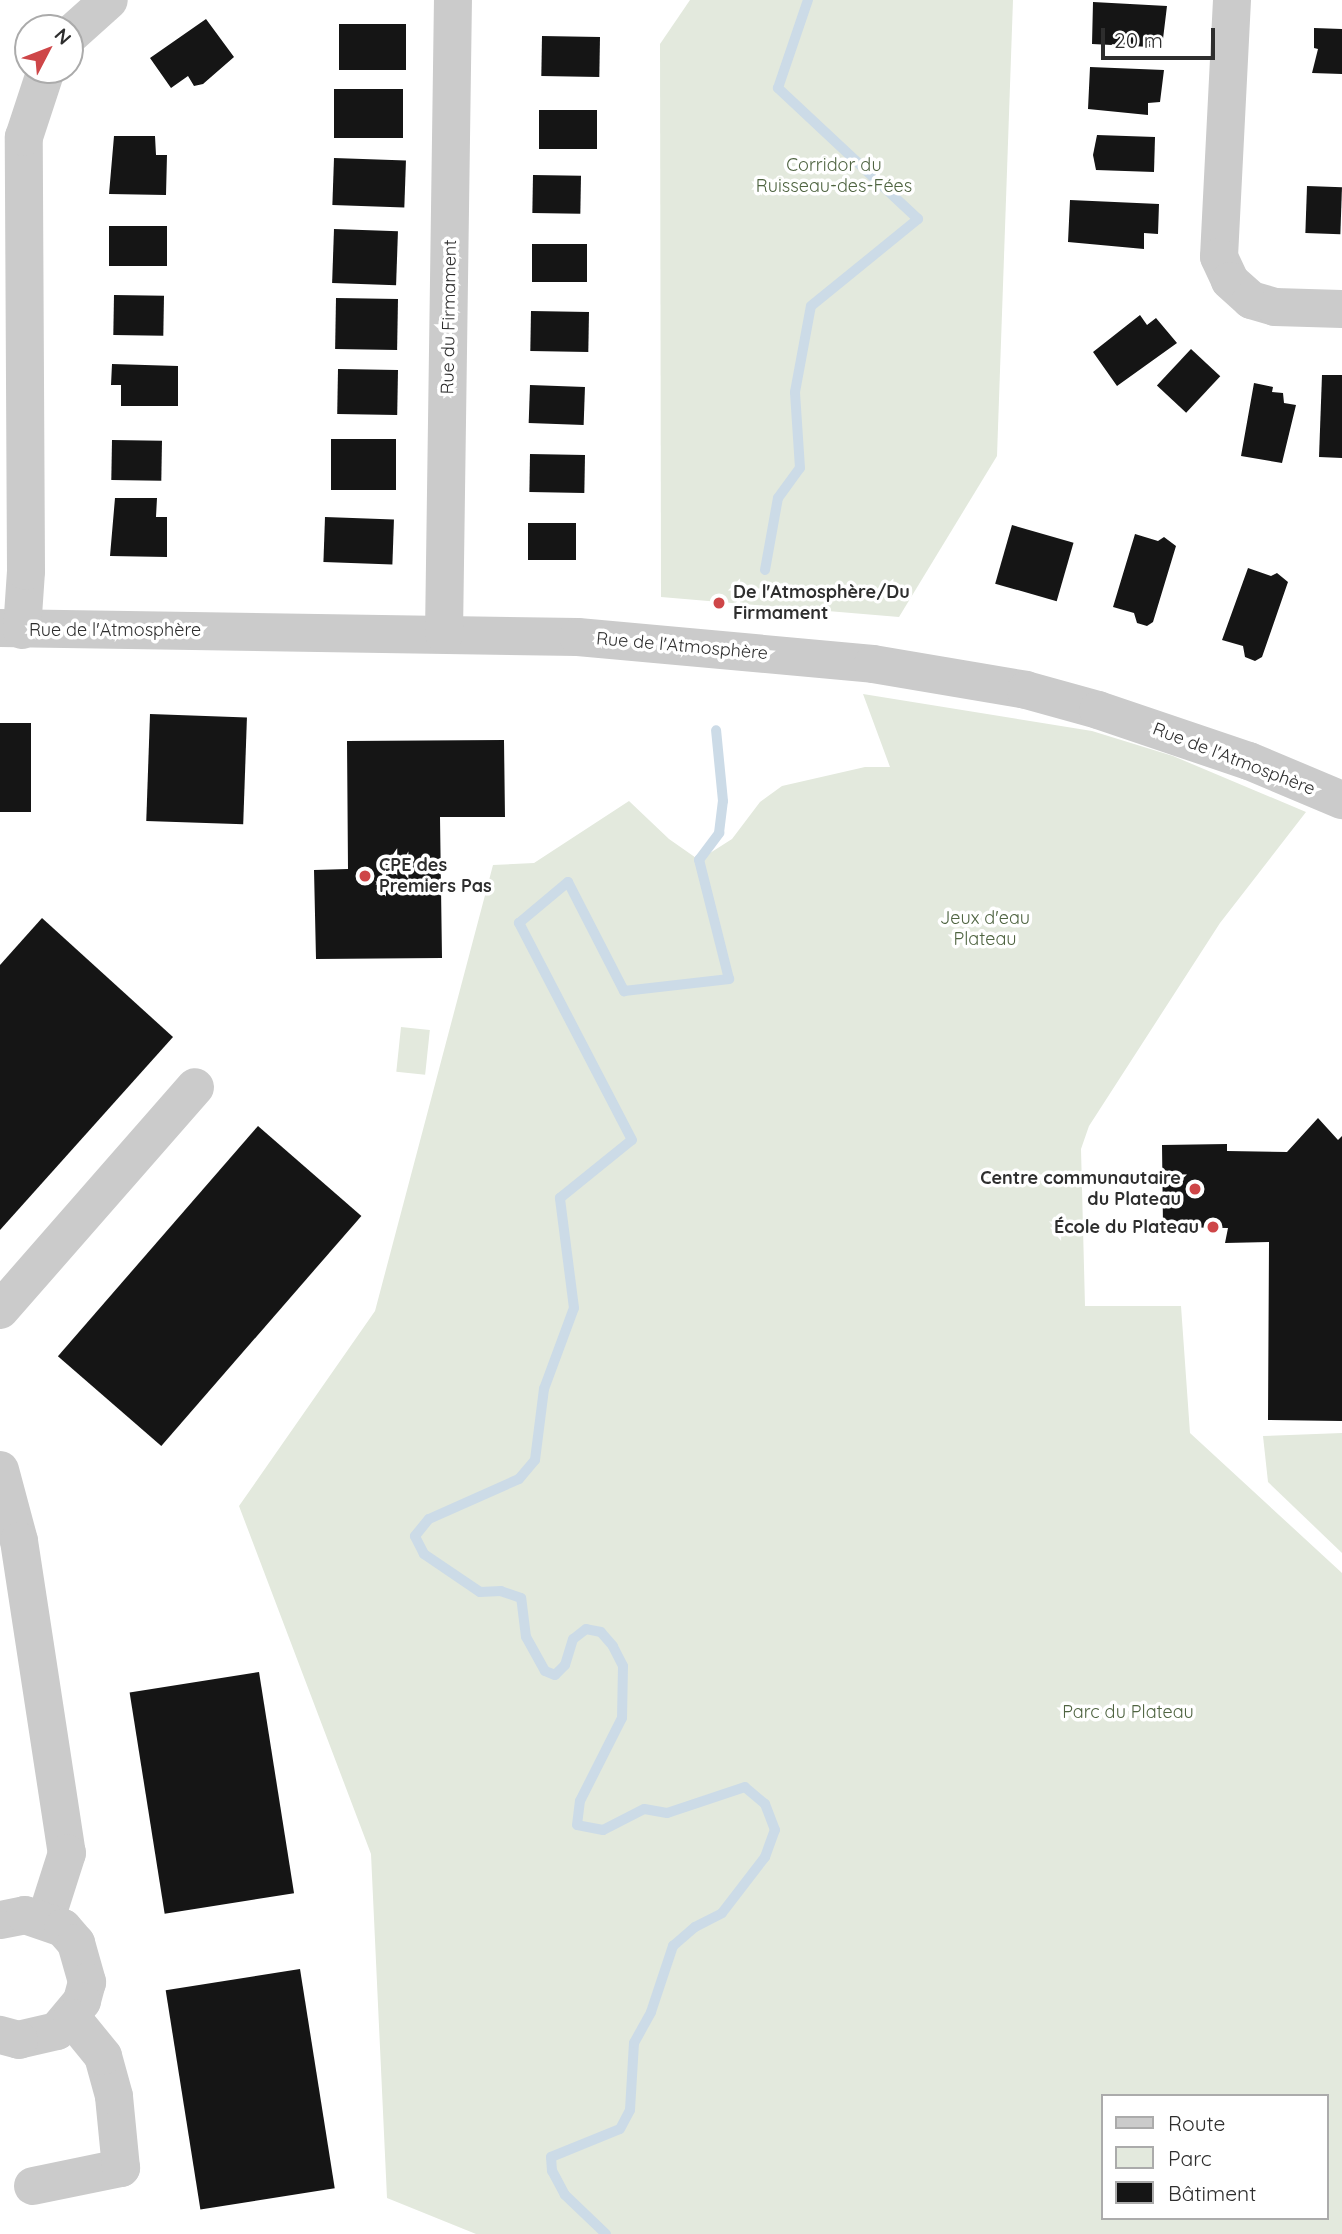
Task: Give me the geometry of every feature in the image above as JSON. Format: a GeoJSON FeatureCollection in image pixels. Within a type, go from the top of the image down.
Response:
{"type":"FeatureCollection","features":[{"type":"Feature","properties":{"kind":"street"},"geometry":{"type":"LineString","coordinates":[[84,22],[109,0]]}},
{"type":"Feature","properties":{"kind":"street","name":"Rue du Firmament"},"geometry":{"type":"LineString","coordinates":[[444,634],[453,0]]}},
{"type":"Feature","properties":{"kind":"street"},"geometry":{"type":"LineString","coordinates":[[1232,0],[1219,257],[1230,281],[1251,300],[1275,307],[1342,309]]}},
{"type":"Feature","properties":{"kind":"street"},"geometry":{"type":"LineString","coordinates":[[11,629],[26,571],[24,137],[42,84]]}},
{"type":"Feature","properties":{"kind":"street","name":"Rue de l'Atmosphère"},"geometry":{"type":"LineString","coordinates":[[11,629],[578,637],[953,676],[1026,690],[1175,734],[1342,800]]}},
{"type":"Feature","properties":{"kind":"street"},"geometry":{"type":"LineString","coordinates":[[0,1310],[195,1087]]}},
{"type":"Feature","properties":{"kind":"street"},"geometry":{"type":"LineString","coordinates":[[0,1469],[19,1541],[67,1853],[46,1919]]}},
{"type":"Feature","properties":{"kind":"street"},"geometry":{"type":"LineString","coordinates":[[0,1920],[25,1915],[46,1919],[76,1943],[85,1961],[87,1982],[72,2018],[39,2038],[0,2035]]}},
{"type":"Feature","properties":{"kind":"street"},"geometry":{"type":"LineString","coordinates":[[33,2186],[121,2168],[114,2096],[103,2056],[72,2018]]}},
{"type":"Feature","properties":{"kind":"green space","name":"Corridor du Ruisseau-des-Fées"},"geometry":{"type":"Polygon","coordinates":[[[690,0],[1013,0],[997,456],[899,617],[661,597],[660,44],[690,0]]]}},
{"type":"Feature","properties":{"kind":"green space"},"geometry":{"type":"Polygon","coordinates":[[[863,694],[1092,731],[1173,756],[1306,812],[1220,923],[1089,1126],[1081,1149],[1085,1306],[1181,1306],[1190,1433],[1342,1573],[1342,2234],[476,2234],[387,2198],[371,1854],[239,1506],[375,1311],[493,865],[534,863],[629,801],[669,839],[699,860],[732,839],[760,802],[782,786],[865,767],[890,767],[863,694]]]}},
{"type":"Feature","properties":{"kind":"green space"},"geometry":{"type":"Polygon","coordinates":[[[401,1027],[430,1030],[425,1075],[396,1072],[401,1027]]]}},
{"type":"Feature","properties":{"kind":"green space"},"geometry":{"type":"Polygon","coordinates":[[[1342,1433],[1342,1553],[1268,1482],[1263,1436],[1342,1433]]]}},
{"type":"Feature","properties":{"kind":"building"},"geometry":{"type":"Polygon","coordinates":[[[1093,2],[1167,6],[1163,39],[1151,39],[1151,47],[1092,44],[1093,2]]]}},
{"type":"Feature","properties":{"kind":"building"},"geometry":{"type":"Polygon","coordinates":[[[206,19],[234,57],[203,84],[194,86],[188,76],[171,88],[150,58],[206,19]]]}},
{"type":"Feature","properties":{"kind":"building"},"geometry":{"type":"Polygon","coordinates":[[[339,24],[406,24],[406,70],[339,70],[339,24]]]}},
{"type":"Feature","properties":{"kind":"building"},"geometry":{"type":"Polygon","coordinates":[[[1314,28],[1342,29],[1342,74],[1312,73],[1318,49],[1314,48],[1314,28]]]}},
{"type":"Feature","properties":{"kind":"building"},"geometry":{"type":"Polygon","coordinates":[[[542,36],[600,37],[599,77],[541,76],[542,36]]]}},
{"type":"Feature","properties":{"kind":"building"},"geometry":{"type":"Polygon","coordinates":[[[1090,67],[1164,70],[1160,102],[1148,103],[1148,115],[1088,109],[1090,67]]]}},
{"type":"Feature","properties":{"kind":"building"},"geometry":{"type":"Polygon","coordinates":[[[334,89],[403,89],[403,138],[334,138],[334,89]]]}},
{"type":"Feature","properties":{"kind":"building"},"geometry":{"type":"Polygon","coordinates":[[[539,110],[597,110],[597,149],[539,149],[539,110]]]}},
{"type":"Feature","properties":{"kind":"building"},"geometry":{"type":"Polygon","coordinates":[[[1097,135],[1155,137],[1154,172],[1096,170],[1093,155],[1097,135]]]}},
{"type":"Feature","properties":{"kind":"building"},"geometry":{"type":"Polygon","coordinates":[[[114,136],[155,136],[156,155],[167,155],[166,195],[109,194],[114,136]]]}},
{"type":"Feature","properties":{"kind":"building"},"geometry":{"type":"Polygon","coordinates":[[[334,158],[406,161],[404,207],[332,205],[334,158]]]}},
{"type":"Feature","properties":{"kind":"building"},"geometry":{"type":"Polygon","coordinates":[[[533,175],[581,176],[580,214],[532,213],[533,175]]]}},
{"type":"Feature","properties":{"kind":"building"},"geometry":{"type":"Polygon","coordinates":[[[1307,186],[1342,187],[1340,234],[1305,233],[1307,186]]]}},
{"type":"Feature","properties":{"kind":"building"},"geometry":{"type":"Polygon","coordinates":[[[1070,200],[1159,204],[1158,234],[1144,233],[1144,249],[1068,242],[1070,200]]]}},
{"type":"Feature","properties":{"kind":"building"},"geometry":{"type":"Polygon","coordinates":[[[109,226],[167,226],[167,266],[109,266],[109,226]]]}},
{"type":"Feature","properties":{"kind":"building"},"geometry":{"type":"Polygon","coordinates":[[[334,229],[398,231],[396,285],[332,283],[334,229]]]}},
{"type":"Feature","properties":{"kind":"building"},"geometry":{"type":"Polygon","coordinates":[[[532,244],[587,244],[587,282],[532,282],[532,244]]]}},
{"type":"Feature","properties":{"kind":"building"},"geometry":{"type":"Polygon","coordinates":[[[114,295],[164,296],[163,336],[113,335],[114,295]]]}},
{"type":"Feature","properties":{"kind":"building"},"geometry":{"type":"Polygon","coordinates":[[[336,298],[398,299],[397,350],[335,349],[336,298]]]}},
{"type":"Feature","properties":{"kind":"building"},"geometry":{"type":"Polygon","coordinates":[[[531,311],[589,312],[588,352],[530,351],[531,311]]]}},
{"type":"Feature","properties":{"kind":"building"},"geometry":{"type":"Polygon","coordinates":[[[1140,315],[1147,325],[1156,318],[1177,343],[1117,386],[1093,352],[1140,315]]]}},
{"type":"Feature","properties":{"kind":"building"},"geometry":{"type":"Polygon","coordinates":[[[1191,349],[1220,376],[1186,413],[1157,386],[1191,349]]]}},
{"type":"Feature","properties":{"kind":"building"},"geometry":{"type":"Polygon","coordinates":[[[112,364],[178,366],[178,406],[121,406],[121,385],[111,385],[112,364]]]}},
{"type":"Feature","properties":{"kind":"building"},"geometry":{"type":"Polygon","coordinates":[[[338,369],[398,370],[397,415],[337,414],[338,369]]]}},
{"type":"Feature","properties":{"kind":"building"},"geometry":{"type":"Polygon","coordinates":[[[1322,375],[1342,375],[1342,458],[1319,457],[1322,375]]]}},
{"type":"Feature","properties":{"kind":"building"},"geometry":{"type":"Polygon","coordinates":[[[1254,383],[1273,387],[1272,392],[1283,393],[1284,403],[1296,405],[1282,463],[1241,456],[1254,383]]]}},
{"type":"Feature","properties":{"kind":"building"},"geometry":{"type":"Polygon","coordinates":[[[530,385],[585,387],[584,425],[529,423],[530,385]]]}},
{"type":"Feature","properties":{"kind":"building"},"geometry":{"type":"Polygon","coordinates":[[[331,439],[396,439],[396,490],[331,490],[331,439]]]}},
{"type":"Feature","properties":{"kind":"building"},"geometry":{"type":"Polygon","coordinates":[[[112,440],[162,441],[161,481],[111,480],[112,440]]]}},
{"type":"Feature","properties":{"kind":"building"},"geometry":{"type":"Polygon","coordinates":[[[530,454],[585,455],[584,493],[529,492],[530,454]]]}},
{"type":"Feature","properties":{"kind":"building"},"geometry":{"type":"Polygon","coordinates":[[[115,498],[157,498],[156,517],[167,517],[167,557],[110,556],[115,498]]]}},
{"type":"Feature","properties":{"kind":"building"},"geometry":{"type":"Polygon","coordinates":[[[325,517],[394,519],[392,564],[323,562],[325,517]]]}},
{"type":"Feature","properties":{"kind":"building"},"geometry":{"type":"Polygon","coordinates":[[[528,523],[576,523],[576,560],[528,560],[528,523]]]}},
{"type":"Feature","properties":{"kind":"building"},"geometry":{"type":"Polygon","coordinates":[[[1012,525],[1074,543],[1057,601],[995,584],[1012,525]]]}},
{"type":"Feature","properties":{"kind":"building"},"geometry":{"type":"Polygon","coordinates":[[[1135,534],[1158,541],[1164,537],[1176,546],[1153,622],[1147,626],[1137,623],[1134,613],[1113,607],[1135,534]]]}},
{"type":"Feature","properties":{"kind":"building"},"geometry":{"type":"Polygon","coordinates":[[[1248,568],[1271,576],[1277,573],[1288,582],[1262,657],[1255,661],[1245,657],[1243,646],[1222,640],[1248,568]]]}},
{"type":"Feature","properties":{"kind":"building"},"geometry":{"type":"Polygon","coordinates":[[[150,714],[247,717],[243,824],[146,821],[150,714]]]}},
{"type":"Feature","properties":{"kind":"building"},"geometry":{"type":"Polygon","coordinates":[[[0,723],[31,723],[31,812],[0,812],[0,723]]]}},
{"type":"Feature","properties":{"kind":"building"},"geometry":{"type":"Polygon","coordinates":[[[504,740],[505,817],[440,817],[442,958],[316,959],[314,870],[348,869],[347,741],[504,740]]]}},
{"type":"Feature","properties":{"kind":"building"},"geometry":{"type":"Polygon","coordinates":[[[42,918],[173,1037],[0,1230],[0,965],[42,918]]]}},
{"type":"Feature","properties":{"kind":"building"},"geometry":{"type":"Polygon","coordinates":[[[1318,1118],[1338,1140],[1342,1136],[1342,1421],[1268,1420],[1269,1242],[1225,1243],[1228,1228],[1163,1227],[1162,1145],[1227,1144],[1227,1151],[1287,1152],[1318,1118]]]}},
{"type":"Feature","properties":{"kind":"building"},"geometry":{"type":"Polygon","coordinates":[[[258,1126],[361,1216],[161,1446],[58,1356],[258,1126]]]}},
{"type":"Feature","properties":{"kind":"building"},"geometry":{"type":"Polygon","coordinates":[[[259,1672],[294,1893],[165,1914],[130,1692],[259,1672]]]}},
{"type":"Feature","properties":{"kind":"building"},"geometry":{"type":"Polygon","coordinates":[[[300,1969],[335,2188],[200,2210],[166,1990],[300,1969]]]}},
{"type":"Feature","properties":{"kind":"waterway"},"geometry":{"type":"LineString","coordinates":[[765,570],[778,498],[800,468],[795,392],[811,306],[918,219],[778,88],[808,0]]}},
{"type":"Feature","properties":{"kind":"waterway"},"geometry":{"type":"LineString","coordinates":[[606,2234],[565,2195],[552,2171],[551,2157],[620,2129],[630,2110],[634,2043],[651,2012],[673,1946],[695,1927],[722,1913],[765,1857],[775,1830],[765,1804],[745,1787],[667,1813],[644,1809],[603,1830],[577,1825],[580,1801],[622,1718],[623,1666],[613,1646],[601,1632],[586,1629],[573,1639],[565,1665],[555,1675],[545,1671],[526,1637],[521,1598],[501,1591],[480,1592],[424,1554],[415,1536],[429,1519],[519,1479],[535,1460],[544,1389],[574,1308],[560,1198],[632,1140],[519,923],[568,882],[624,991],[729,979],[699,860],[719,833],[723,801],[716,730]]}},
{"type":"Feature","properties":{"kind":"place","name":"De l'Atmosphère/Du Firmament"},"geometry":{"type":"Point","coordinates":[719,603]}},
{"type":"Feature","properties":{"kind":"place","name":"CPE des Premiers Pas"},"geometry":{"type":"Point","coordinates":[365,876]}},
{"type":"Feature","properties":{"kind":"place","name":"Centre communautaire du Plateau"},"geometry":{"type":"Point","coordinates":[1195,1189]}},
{"type":"Feature","properties":{"kind":"place","name":"École du Plateau"},"geometry":{"type":"Point","coordinates":[1213,1227]}},
{"type":"Feature","properties":{"kind":"park label","name":"Jeux d'eau Plateau"},"geometry":{"type":"Point","coordinates":[985,929]}},
{"type":"Feature","properties":{"kind":"park label","name":"Parc du Plateau"},"geometry":{"type":"Point","coordinates":[1128,1712]}}]}
